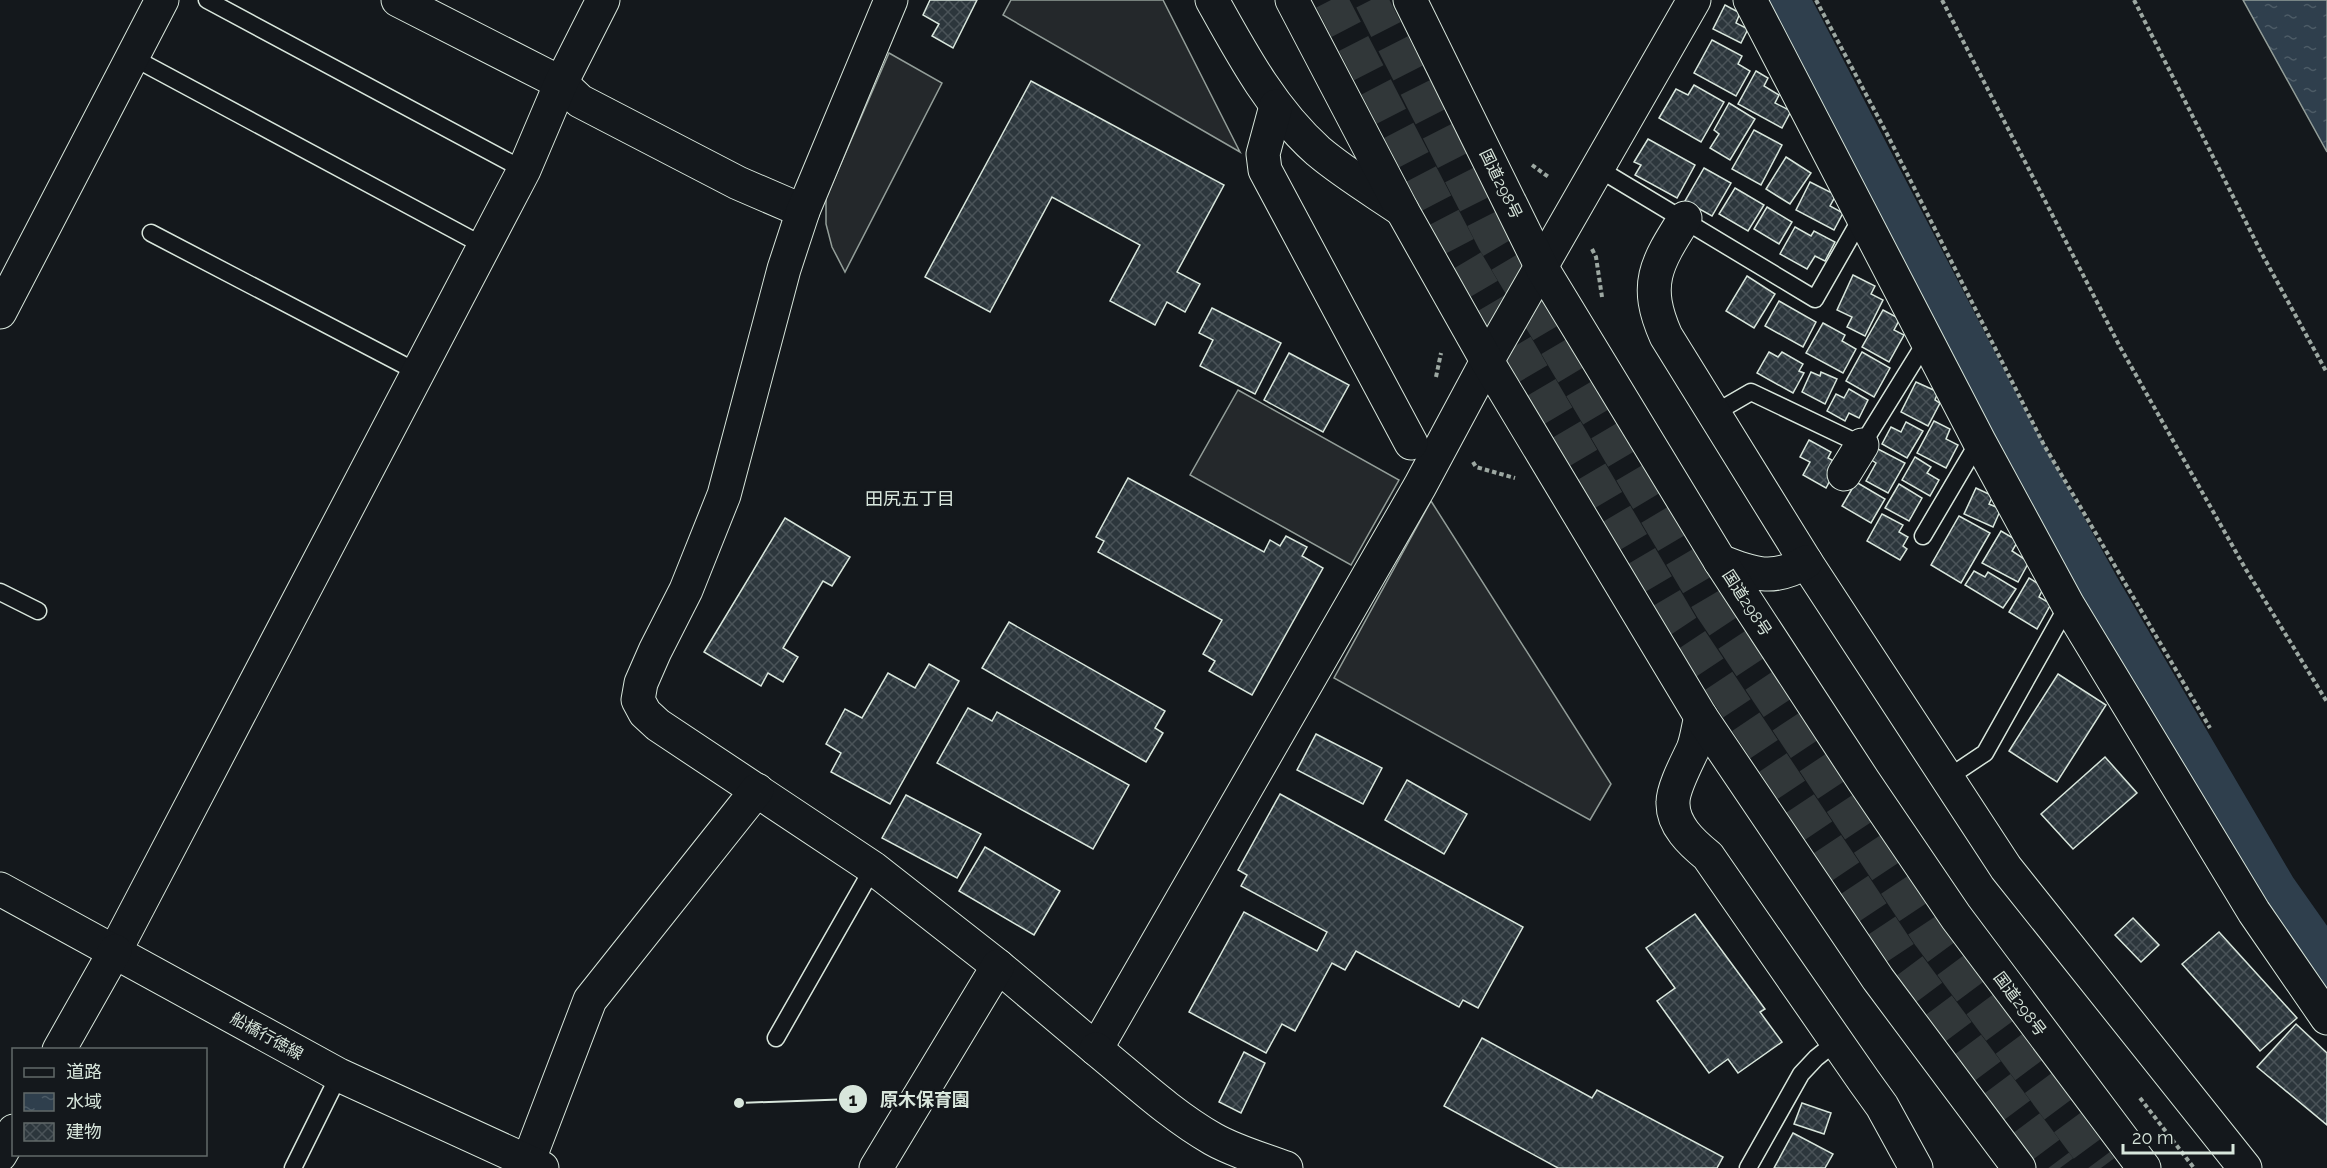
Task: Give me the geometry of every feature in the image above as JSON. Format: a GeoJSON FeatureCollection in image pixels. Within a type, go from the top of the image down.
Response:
{"type":"FeatureCollection","features":[{"type":"Feature","properties":{"kind":"main road"},"geometry":{"type":"LineString","coordinates":[[0,312],[162,0]]}},
{"type":"Feature","properties":{"kind":"main road"},"geometry":{"type":"LineString","coordinates":[[398,0],[561,83],[580,101],[738,183],[803,211]]}},
{"type":"Feature","properties":{"kind":"main road"},"geometry":{"type":"LineString","coordinates":[[60,1048],[115,951],[419,373],[524,170],[561,83],[603,0]]}},
{"type":"Feature","properties":{"kind":"main road"},"geometry":{"type":"LineString","coordinates":[[891,0],[803,211],[784,269],[724,495],[686,590],[650,661],[641,683],[639,700],[645,713],[658,725],[873,868],[998,966],[1186,1122],[1223,1143],[1286,1168]]}},
{"type":"Feature","properties":{"kind":"main road"},"geometry":{"type":"LineString","coordinates":[[1212,0],[1234,40],[1276,106],[1319,152],[1402,210]]}},
{"type":"Feature","properties":{"kind":"main road"},"geometry":{"type":"LineString","coordinates":[[1292,0],[1402,210],[1487,361],[1701,717],[1878,979],[2019,1168]]}},
{"type":"Feature","properties":{"kind":"main road","name":"国道298号"},"geometry":{"type":"LineString","coordinates":[[1410,0],[1542,268],[1719,561],[1956,917],[2144,1168]]}},
{"type":"Feature","properties":{"kind":"main road"},"geometry":{"type":"LineString","coordinates":[[1096,1049],[1420,486],[1487,361],[1694,0]]}},
{"type":"Feature","properties":{"kind":"main road"},"geometry":{"type":"LineString","coordinates":[[1750,0],[1979,441],[2068,605],[2254,912],[2327,1018]]}},
{"type":"Feature","properties":{"kind":"main road"},"geometry":{"type":"LineString","coordinates":[[1276,106],[1263,154],[1265,170],[1411,443]]}},
{"type":"Feature","properties":{"kind":"main road"},"geometry":{"type":"LineString","coordinates":[[1685,218],[1670,242],[1653,289],[1656,313],[1666,336],[1806,562],[2006,868],[2245,1168]]}},
{"type":"Feature","properties":{"kind":"main road"},"geometry":{"type":"LineString","coordinates":[[1844,474],[1862,445]]}},
{"type":"Feature","properties":{"kind":"main road"},"geometry":{"type":"LineString","coordinates":[[1719,561],[1749,573],[1773,575],[1795,569],[1806,562]]}},
{"type":"Feature","properties":{"kind":"main road"},"geometry":{"type":"LineString","coordinates":[[1701,717],[1694,746],[1683,769],[1673,802],[1678,823],[1690,841],[1708,856],[1882,1107],[1916,1168]]}},
{"type":"Feature","properties":{"kind":"main road"},"geometry":{"type":"LineString","coordinates":[[535,1165],[591,1000],[757,790]]}},
{"type":"Feature","properties":{"kind":"main road","name":"船橋行徳線"},"geometry":{"type":"LineString","coordinates":[[0,889],[339,1075],[535,1165]]}},
{"type":"Feature","properties":{"kind":"main road"},"geometry":{"type":"LineString","coordinates":[[876,1168],[998,966]]}},
{"type":"Feature","properties":{"kind":"main road"},"geometry":{"type":"LineString","coordinates":[[0,1155],[12,1134]]}},
{"type":"Feature","properties":{"kind":"lane"},"geometry":{"type":"LineString","coordinates":[[207,0],[524,170]]}},
{"type":"Feature","properties":{"kind":"lane"},"geometry":{"type":"LineString","coordinates":[[132,57],[484,246]]}},
{"type":"Feature","properties":{"kind":"lane"},"geometry":{"type":"LineString","coordinates":[[1599,169],[1685,218],[1815,298],[1863,215]]}},
{"type":"Feature","properties":{"kind":"lane"},"geometry":{"type":"LineString","coordinates":[[151,234],[419,373]]}},
{"type":"Feature","properties":{"kind":"lane"},"geometry":{"type":"LineString","coordinates":[[1713,414],[1751,392],[1862,445],[1927,340]]}},
{"type":"Feature","properties":{"kind":"lane"},"geometry":{"type":"LineString","coordinates":[[1923,536],[1979,441]]}},
{"type":"Feature","properties":{"kind":"lane"},"geometry":{"type":"LineString","coordinates":[[0,592],[38,610]]}},
{"type":"Feature","properties":{"kind":"lane"},"geometry":{"type":"LineString","coordinates":[[1946,779],[1985,753],[2068,605]]}},
{"type":"Feature","properties":{"kind":"lane"},"geometry":{"type":"LineString","coordinates":[[776,1038],[873,868]]}},
{"type":"Feature","properties":{"kind":"lane"},"geometry":{"type":"LineString","coordinates":[[1748,1168],[1801,1074],[1836,1042]]}},
{"type":"Feature","properties":{"kind":"lane"},"geometry":{"type":"LineString","coordinates":[[293,1168],[339,1075]]}},
{"type":"Feature","properties":{"kind":"path"},"geometry":{"type":"LineString","coordinates":[[1816,0],[1886,132],[2044,445],[2210,728]]}},
{"type":"Feature","properties":{"kind":"path"},"geometry":{"type":"LineString","coordinates":[[1942,0],[2119,345],[2245,568],[2327,702]]}},
{"type":"Feature","properties":{"kind":"path"},"geometry":{"type":"LineString","coordinates":[[2134,0],[2262,254],[2327,373]]}},
{"type":"Feature","properties":{"kind":"shaded area"},"geometry":{"type":"Polygon","coordinates":[[[1011,0],[1163,0],[1240,152],[1003,15],[1011,0]]]}},
{"type":"Feature","properties":{"kind":"shaded area"},"geometry":{"type":"Polygon","coordinates":[[[889,53],[942,83],[845,272],[832,247],[826,224],[826,198],[889,53]]]}},
{"type":"Feature","properties":{"kind":"shaded area"},"geometry":{"type":"Polygon","coordinates":[[[1238,390],[1399,480],[1351,565],[1190,475],[1238,390]]]}},
{"type":"Feature","properties":{"kind":"shaded area"},"geometry":{"type":"Polygon","coordinates":[[[1431,501],[1611,784],[1590,820],[1334,678],[1431,501]]]}},
{"type":"Feature","properties":{"kind":"water"},"geometry":{"type":"Polygon","coordinates":[[[2243,0],[2327,0],[2327,152],[2243,0]]]}},
{"type":"Feature","properties":{"kind":"building"},"geometry":{"type":"Polygon","coordinates":[[[930,0],[977,0],[953,48],[932,36],[939,24],[923,15],[930,0]]]}},
{"type":"Feature","properties":{"kind":"building"},"geometry":{"type":"Polygon","coordinates":[[[1725,5],[1740,13],[1736,23],[1748,29],[1741,43],[1713,29],[1725,5]]]}},
{"type":"Feature","properties":{"kind":"building"},"geometry":{"type":"Polygon","coordinates":[[[1712,40],[1742,56],[1738,64],[1750,71],[1736,96],[1694,73],[1712,40]]]}},
{"type":"Feature","properties":{"kind":"building"},"geometry":{"type":"Polygon","coordinates":[[[1756,71],[1768,78],[1764,86],[1779,95],[1775,103],[1791,111],[1782,128],[1738,104],[1756,71]]]}},
{"type":"Feature","properties":{"kind":"building"},"geometry":{"type":"Polygon","coordinates":[[[1031,81],[1224,185],[1177,272],[1200,284],[1185,312],[1167,302],[1155,325],[1110,301],[1140,245],[1052,197],[990,312],[925,277],[1031,81]]]}},
{"type":"Feature","properties":{"kind":"building"},"geometry":{"type":"Polygon","coordinates":[[[1694,85],[1724,102],[1701,142],[1659,118],[1676,89],[1688,95],[1694,85]]]}},
{"type":"Feature","properties":{"kind":"building"},"geometry":{"type":"Polygon","coordinates":[[[1729,103],[1755,119],[1730,160],[1710,148],[1719,134],[1714,130],[1729,103]]]}},
{"type":"Feature","properties":{"kind":"building"},"geometry":{"type":"Polygon","coordinates":[[[1754,130],[1782,145],[1761,185],[1732,169],[1754,130]]]}},
{"type":"Feature","properties":{"kind":"building"},"geometry":{"type":"Polygon","coordinates":[[[1648,139],[1695,165],[1677,198],[1635,175],[1641,165],[1634,162],[1648,139]]]}},
{"type":"Feature","properties":{"kind":"building"},"geometry":{"type":"Polygon","coordinates":[[[1786,157],[1811,173],[1790,204],[1766,189],[1786,157]]]}},
{"type":"Feature","properties":{"kind":"building"},"geometry":{"type":"Polygon","coordinates":[[[1704,168],[1731,183],[1712,216],[1685,201],[1704,168]]]}},
{"type":"Feature","properties":{"kind":"building"},"geometry":{"type":"Polygon","coordinates":[[[1810,182],[1836,195],[1830,206],[1843,213],[1834,230],[1796,210],[1810,182]]]}},
{"type":"Feature","properties":{"kind":"building"},"geometry":{"type":"Polygon","coordinates":[[[1735,188],[1764,205],[1748,231],[1719,214],[1735,188]]]}},
{"type":"Feature","properties":{"kind":"building"},"geometry":{"type":"Polygon","coordinates":[[[1767,207],[1792,222],[1779,244],[1754,229],[1767,207]]]}},
{"type":"Feature","properties":{"kind":"building"},"geometry":{"type":"Polygon","coordinates":[[[1795,227],[1811,236],[1814,231],[1835,242],[1825,261],[1815,256],[1807,269],[1780,254],[1795,227]]]}},
{"type":"Feature","properties":{"kind":"building"},"geometry":{"type":"Polygon","coordinates":[[[1853,275],[1875,286],[1871,294],[1883,300],[1865,336],[1847,327],[1852,317],[1837,310],[1853,275]]]}},
{"type":"Feature","properties":{"kind":"building"},"geometry":{"type":"Polygon","coordinates":[[[1747,276],[1775,294],[1754,328],[1726,311],[1747,276]]]}},
{"type":"Feature","properties":{"kind":"building"},"geometry":{"type":"Polygon","coordinates":[[[1779,301],[1816,322],[1803,347],[1765,326],[1779,301]]]}},
{"type":"Feature","properties":{"kind":"building"},"geometry":{"type":"Polygon","coordinates":[[[1212,308],[1281,343],[1255,394],[1200,366],[1213,340],[1199,333],[1212,308]]]}},
{"type":"Feature","properties":{"kind":"building"},"geometry":{"type":"Polygon","coordinates":[[[1883,310],[1900,319],[1894,330],[1904,335],[1889,362],[1862,347],[1883,310]]]}},
{"type":"Feature","properties":{"kind":"building"},"geometry":{"type":"Polygon","coordinates":[[[1823,323],[1845,335],[1842,341],[1856,349],[1843,373],[1806,353],[1823,323]]]}},
{"type":"Feature","properties":{"kind":"building"},"geometry":{"type":"Polygon","coordinates":[[[1769,352],[1778,357],[1782,352],[1803,364],[1799,371],[1804,373],[1793,393],[1757,373],[1769,352]]]}},
{"type":"Feature","properties":{"kind":"building"},"geometry":{"type":"Polygon","coordinates":[[[1862,352],[1890,368],[1874,397],[1846,381],[1862,352]]]}},
{"type":"Feature","properties":{"kind":"building"},"geometry":{"type":"Polygon","coordinates":[[[1289,353],[1349,385],[1323,432],[1264,400],[1289,353]]]}},
{"type":"Feature","properties":{"kind":"building"},"geometry":{"type":"Polygon","coordinates":[[[1811,372],[1820,376],[1821,372],[1837,379],[1825,404],[1802,392],[1811,372]]]}},
{"type":"Feature","properties":{"kind":"building"},"geometry":{"type":"Polygon","coordinates":[[[1916,382],[1938,392],[1935,400],[1940,403],[1928,426],[1901,412],[1916,382]]]}},
{"type":"Feature","properties":{"kind":"building"},"geometry":{"type":"Polygon","coordinates":[[[1849,389],[1868,400],[1859,418],[1849,413],[1845,421],[1827,411],[1836,394],[1844,398],[1849,389]]]}},
{"type":"Feature","properties":{"kind":"building"},"geometry":{"type":"Polygon","coordinates":[[[1934,421],[1950,429],[1946,439],[1958,445],[1946,468],[1917,453],[1934,421]]]}},
{"type":"Feature","properties":{"kind":"building"},"geometry":{"type":"Polygon","coordinates":[[[1906,422],[1923,431],[1907,458],[1882,444],[1891,427],[1901,432],[1906,422]]]}},
{"type":"Feature","properties":{"kind":"building"},"geometry":{"type":"Polygon","coordinates":[[[1809,440],[1831,452],[1828,458],[1839,464],[1826,488],[1803,475],[1810,462],[1800,457],[1809,440]]]}},
{"type":"Feature","properties":{"kind":"building"},"geometry":{"type":"Polygon","coordinates":[[[1876,448],[1905,463],[1888,493],[1866,481],[1876,463],[1870,459],[1876,448]]]}},
{"type":"Feature","properties":{"kind":"building"},"geometry":{"type":"Polygon","coordinates":[[[1915,457],[1931,467],[1927,473],[1939,480],[1930,496],[1902,480],[1915,457]]]}},
{"type":"Feature","properties":{"kind":"building"},"geometry":{"type":"Polygon","coordinates":[[[1128,478],[1264,552],[1270,540],[1280,546],[1286,536],[1307,547],[1302,556],[1323,568],[1252,695],[1209,671],[1215,661],[1203,654],[1222,620],[1098,552],[1104,541],[1096,537],[1128,478]]]}},
{"type":"Feature","properties":{"kind":"building"},"geometry":{"type":"Polygon","coordinates":[[[1856,482],[1885,499],[1871,523],[1842,506],[1856,482]]]}},
{"type":"Feature","properties":{"kind":"building"},"geometry":{"type":"Polygon","coordinates":[[[1899,484],[1922,498],[1909,521],[1885,508],[1899,484]]]}},
{"type":"Feature","properties":{"kind":"building"},"geometry":{"type":"Polygon","coordinates":[[[1976,488],[1993,496],[1989,504],[2001,509],[1993,527],[1964,514],[1976,488]]]}},
{"type":"Feature","properties":{"kind":"building"},"geometry":{"type":"Polygon","coordinates":[[[1882,514],[1903,525],[1899,532],[1908,537],[1903,546],[1907,549],[1900,560],[1867,541],[1882,514]]]}},
{"type":"Feature","properties":{"kind":"building"},"geometry":{"type":"Polygon","coordinates":[[[1959,516],[1990,533],[1961,583],[1931,565],[1959,516]]]}},
{"type":"Feature","properties":{"kind":"building"},"geometry":{"type":"Polygon","coordinates":[[[785,518],[850,557],[832,586],[823,581],[783,648],[798,657],[783,682],[768,673],[761,686],[704,652],[785,518]]]}},
{"type":"Feature","properties":{"kind":"building"},"geometry":{"type":"Polygon","coordinates":[[[2001,531],[2018,541],[2012,551],[2029,562],[2018,582],[1982,563],[2001,531]]]}},
{"type":"Feature","properties":{"kind":"building"},"geometry":{"type":"Polygon","coordinates":[[[1974,571],[1985,577],[1988,572],[2016,589],[2003,608],[1965,585],[1974,571]]]}},
{"type":"Feature","properties":{"kind":"building"},"geometry":{"type":"Polygon","coordinates":[[[2029,578],[2044,587],[2039,597],[2051,604],[2037,629],[2009,612],[2029,578]]]}},
{"type":"Feature","properties":{"kind":"building"},"geometry":{"type":"Polygon","coordinates":[[[1009,622],[1165,711],[1155,728],[1163,733],[1146,762],[982,668],[1009,622]]]}},
{"type":"Feature","properties":{"kind":"building"},"geometry":{"type":"Polygon","coordinates":[[[929,664],[959,681],[890,804],[831,772],[841,753],[826,744],[845,709],[862,718],[888,673],[915,688],[929,664]]]}},
{"type":"Feature","properties":{"kind":"building"},"geometry":{"type":"Polygon","coordinates":[[[2058,674],[2106,705],[2057,782],[2009,751],[2058,674]]]}},
{"type":"Feature","properties":{"kind":"building"},"geometry":{"type":"Polygon","coordinates":[[[968,708],[992,721],[997,712],[1129,785],[1093,849],[937,763],[968,708]]]}},
{"type":"Feature","properties":{"kind":"building"},"geometry":{"type":"Polygon","coordinates":[[[1316,734],[1382,768],[1363,804],[1297,770],[1316,734]]]}},
{"type":"Feature","properties":{"kind":"building"},"geometry":{"type":"Polygon","coordinates":[[[2105,757],[2137,793],[2073,849],[2041,814],[2105,757]]]}},
{"type":"Feature","properties":{"kind":"building"},"geometry":{"type":"Polygon","coordinates":[[[1407,780],[1467,814],[1444,854],[1385,820],[1407,780]]]}},
{"type":"Feature","properties":{"kind":"building"},"geometry":{"type":"Polygon","coordinates":[[[1280,794],[1523,927],[1478,1008],[1463,1000],[1459,1007],[1356,951],[1345,970],[1332,963],[1295,1031],[1282,1024],[1266,1053],[1189,1012],[1244,912],[1317,951],[1327,932],[1241,886],[1247,875],[1238,870],[1280,794]]]}},
{"type":"Feature","properties":{"kind":"building"},"geometry":{"type":"Polygon","coordinates":[[[906,795],[981,834],[957,878],[882,838],[906,795]]]}},
{"type":"Feature","properties":{"kind":"building"},"geometry":{"type":"Polygon","coordinates":[[[985,847],[1060,891],[1034,935],[959,891],[985,847]]]}},
{"type":"Feature","properties":{"kind":"building"},"geometry":{"type":"Polygon","coordinates":[[[1695,914],[1765,1009],[1760,1012],[1782,1042],[1738,1073],[1728,1059],[1709,1073],[1657,1001],[1675,988],[1646,948],[1695,914]]]}},
{"type":"Feature","properties":{"kind":"building"},"geometry":{"type":"Polygon","coordinates":[[[2133,918],[2159,945],[2141,962],[2115,935],[2133,918]]]}},
{"type":"Feature","properties":{"kind":"building"},"geometry":{"type":"Polygon","coordinates":[[[2219,932],[2297,1018],[2260,1051],[2182,964],[2219,932]]]}},
{"type":"Feature","properties":{"kind":"building"},"geometry":{"type":"Polygon","coordinates":[[[2296,1024],[2327,1053],[2327,1125],[2257,1067],[2296,1024]]]}},
{"type":"Feature","properties":{"kind":"building"},"geometry":{"type":"Polygon","coordinates":[[[1482,1038],[1592,1098],[1597,1090],[1723,1157],[1717,1168],[1558,1168],[1444,1106],[1482,1038]]]}},
{"type":"Feature","properties":{"kind":"building"},"geometry":{"type":"Polygon","coordinates":[[[1244,1052],[1265,1063],[1241,1113],[1219,1102],[1244,1052]]]}},
{"type":"Feature","properties":{"kind":"building"},"geometry":{"type":"Polygon","coordinates":[[[1802,1103],[1831,1113],[1824,1134],[1794,1124],[1802,1103]]]}},
{"type":"Feature","properties":{"kind":"building"},"geometry":{"type":"Polygon","coordinates":[[[1793,1133],[1833,1154],[1825,1168],[1774,1168],[1793,1133]]]}},
{"type":"Feature","properties":{"kind":"waterway"},"geometry":{"type":"LineString","coordinates":[[1775,0],[1994,422],[2088,593],[2265,895],[2327,983]]}},
{"type":"Feature","properties":{"kind":"tunnel"},"geometry":{"type":"LineString","coordinates":[[1331,0],[1464,256],[1682,626],[1904,959],[2060,1168]]}},
{"type":"Feature","properties":{"kind":"tunnel"},"geometry":{"type":"LineString","coordinates":[[1371,0],[1493,240],[1711,608],[1929,936],[2101,1168]]}},
{"type":"Feature","properties":{"kind":"place","name":"原木保育園"},"geometry":{"type":"Point","coordinates":[739,1103]}},
{"type":"Feature","properties":{"kind":"district","name":"田尻五丁目"},"geometry":{"type":"Point","coordinates":[910,498]}}]}
